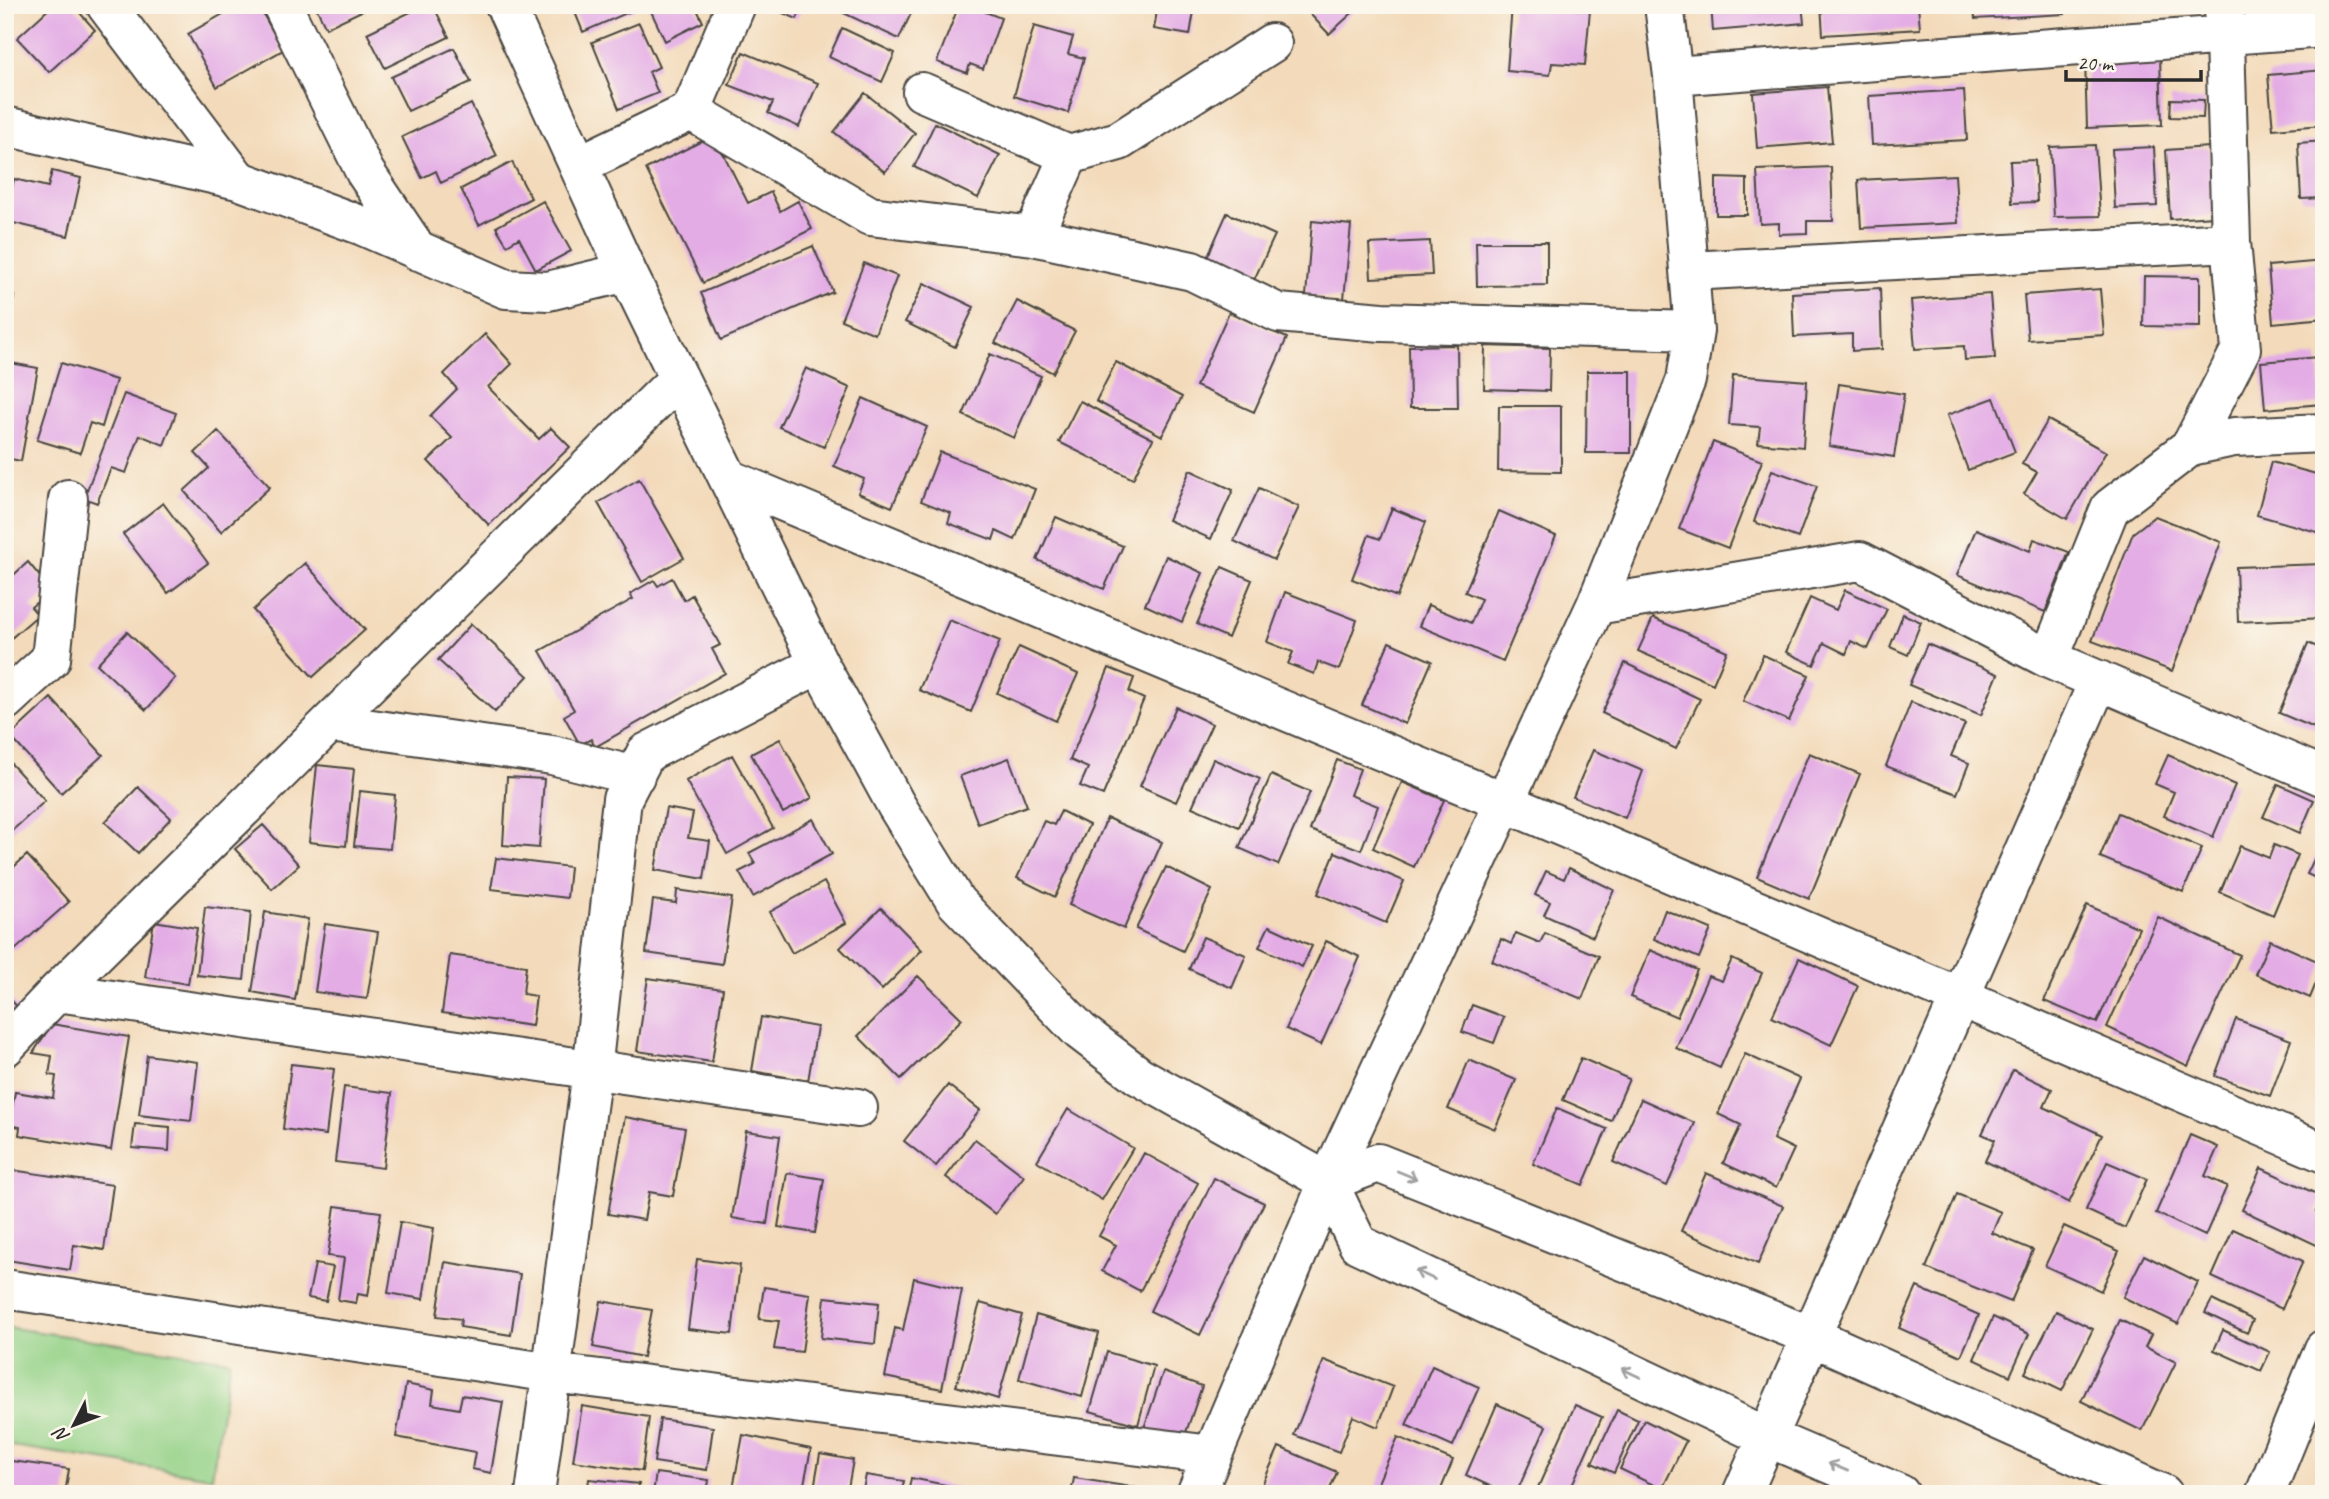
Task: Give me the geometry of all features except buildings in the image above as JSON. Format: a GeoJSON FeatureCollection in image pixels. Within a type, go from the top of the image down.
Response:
{"type":"FeatureCollection","features":[{"type":"Feature","properties":{"kind":"street"},"geometry":{"type":"LineString","coordinates":[[106,5],[238,180]]}},
{"type":"Feature","properties":{"kind":"street"},"geometry":{"type":"LineString","coordinates":[[282,5],[365,172],[418,251]]}},
{"type":"Feature","properties":{"kind":"street"},"geometry":{"type":"LineString","coordinates":[[505,5],[581,164],[627,272],[819,664],[896,805],[956,902],[1020,971],[1080,1031],[1139,1076],[1328,1182],[1358,1244],[1767,1437],[1900,1494]]}},
{"type":"Feature","properties":{"kind":"street"},"geometry":{"type":"LineString","coordinates":[[581,164],[691,111],[736,5]]}},
{"type":"Feature","properties":{"kind":"street"},"geometry":{"type":"LineString","coordinates":[[1196,1494],[1328,1182],[1596,605],[1686,380],[1693,331],[1673,76],[1664,5]]}},
{"type":"Feature","properties":{"kind":"street"},"geometry":{"type":"LineString","coordinates":[[1673,76],[2225,20],[2324,28]]}},
{"type":"Feature","properties":{"kind":"street"},"geometry":{"type":"LineString","coordinates":[[2049,659],[2110,508],[2191,446],[2241,349],[2231,242],[2225,20]]}},
{"type":"Feature","properties":{"kind":"street"},"geometry":{"type":"LineString","coordinates":[[922,92],[1069,155],[1119,141],[1272,43]]}},
{"type":"Feature","properties":{"kind":"street"},"geometry":{"type":"LineString","coordinates":[[691,111],[870,216],[1033,236],[1192,271],[1278,313],[1382,322],[1693,331]]}},
{"type":"Feature","properties":{"kind":"street"},"geometry":{"type":"LineString","coordinates":[[5,126],[238,180],[506,289],[548,291],[627,272]]}},
{"type":"Feature","properties":{"kind":"street"},"geometry":{"type":"LineString","coordinates":[[1033,236],[1069,155]]}},
{"type":"Feature","properties":{"kind":"street"},"geometry":{"type":"LineString","coordinates":[[1689,271],[2231,242]]}},
{"type":"Feature","properties":{"kind":"street"},"geometry":{"type":"LineString","coordinates":[[5,1047],[57,992],[679,379]]}},
{"type":"Feature","properties":{"kind":"street"},"geometry":{"type":"LineString","coordinates":[[2191,446],[2234,437],[2324,433]]}},
{"type":"Feature","properties":{"kind":"street"},"geometry":{"type":"LineString","coordinates":[[729,480],[1504,802],[2324,1153]]}},
{"type":"Feature","properties":{"kind":"street"},"geometry":{"type":"LineString","coordinates":[[5,701],[51,659],[68,499]]}},
{"type":"Feature","properties":{"kind":"street"},"geometry":{"type":"LineString","coordinates":[[1596,605],[1860,561],[2049,659],[2324,777]]}},
{"type":"Feature","properties":{"kind":"street"},"geometry":{"type":"LineString","coordinates":[[535,1494],[592,1071],[622,799],[646,753],[819,664]]}},
{"type":"Feature","properties":{"kind":"street"},"geometry":{"type":"LineString","coordinates":[[1742,1494],[2099,680]]}},
{"type":"Feature","properties":{"kind":"street"},"geometry":{"type":"LineString","coordinates":[[330,723],[552,755],[635,776]]}},
{"type":"Feature","properties":{"kind":"street"},"geometry":{"type":"LineString","coordinates":[[57,992],[858,1108]]}},
{"type":"Feature","properties":{"kind":"street"},"geometry":{"type":"LineString","coordinates":[[1328,1182],[1378,1163],[1811,1336],[2163,1494]]}},
{"type":"Feature","properties":{"kind":"street"},"geometry":{"type":"LineString","coordinates":[[5,1289],[552,1373],[1212,1455]]}},
{"type":"Feature","properties":{"kind":"street"},"geometry":{"type":"LineString","coordinates":[[2265,1494],[2324,1349]]}},
{"type":"Feature","properties":{"kind":"green space"},"geometry":{"type":"Polygon","coordinates":[[[5,1327],[230,1360],[212,1477],[5,1445],[5,1327]]]}}]}
